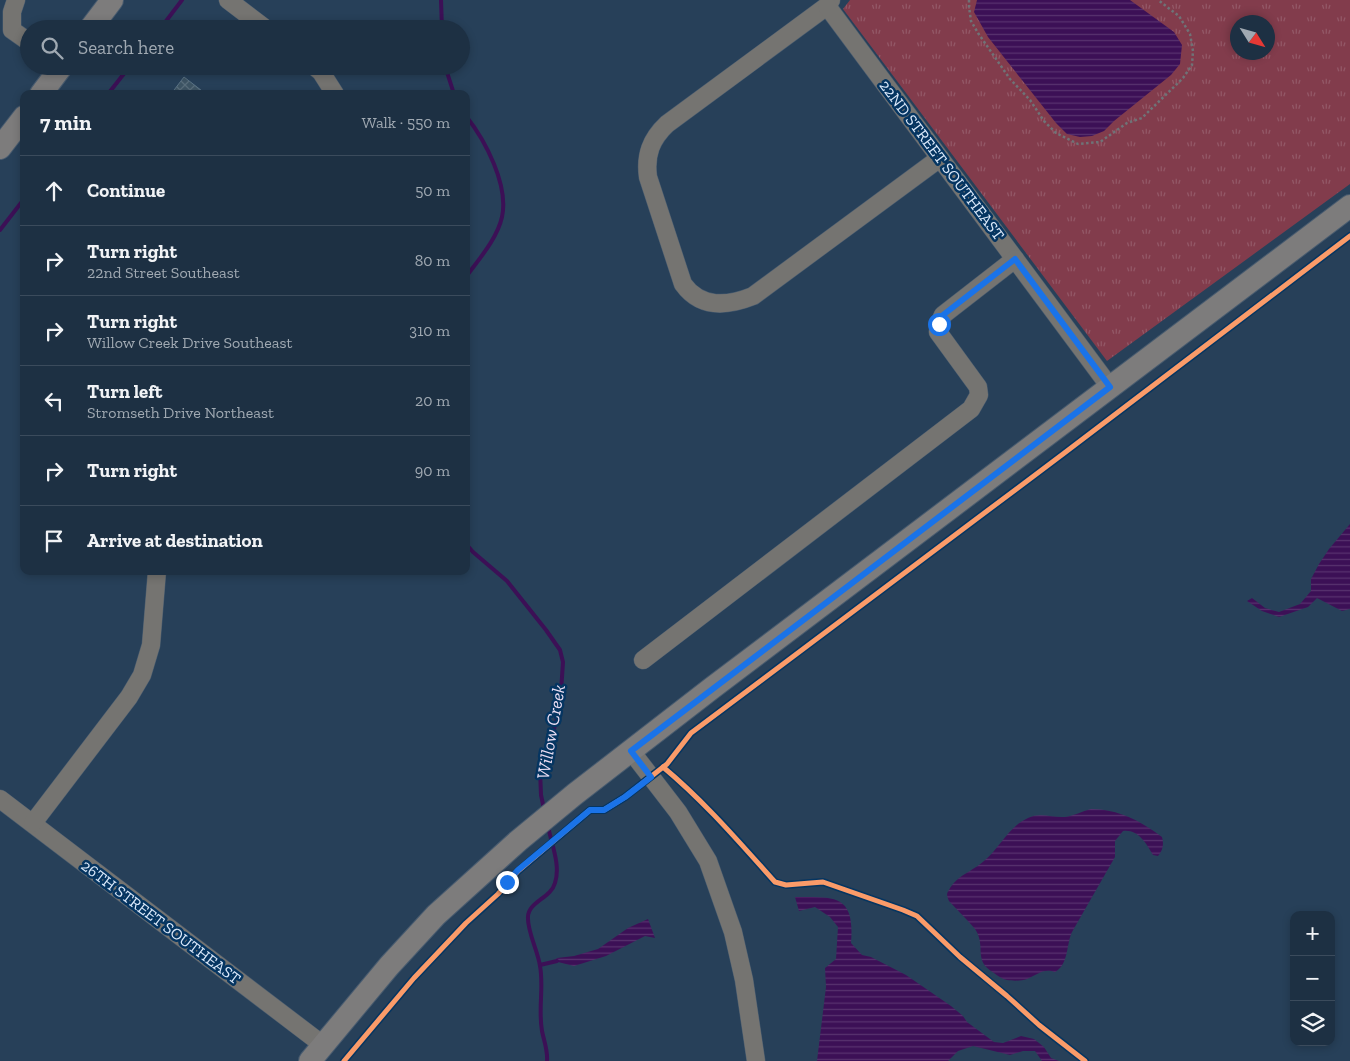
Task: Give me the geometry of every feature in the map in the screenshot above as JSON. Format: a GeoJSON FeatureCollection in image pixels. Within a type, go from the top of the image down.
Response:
{"type":"FeatureCollection","features":[{"type":"Feature","properties":{"kind":"main road"},"geometry":{"type":"LineString","coordinates":[[97,20],[112,0]]}},
{"type":"Feature","properties":{"kind":"main road"},"geometry":{"type":"LineString","coordinates":[[44,90],[55,75]]}},
{"type":"Feature","properties":{"kind":"main road"},"geometry":{"type":"LineString","coordinates":[[0,148],[20,122]]}},
{"type":"Feature","properties":{"kind":"main road"},"geometry":{"type":"LineString","coordinates":[[316,1053],[389,966],[436,915],[518,841],[575,794],[1350,206]]}},
{"type":"Feature","properties":{"kind":"street"},"geometry":{"type":"LineString","coordinates":[[16,0],[6,30],[20,37]]}},
{"type":"Feature","properties":{"kind":"street"},"geometry":{"type":"LineString","coordinates":[[228,0],[254,20]]}},
{"type":"Feature","properties":{"kind":"street"},"geometry":{"type":"LineString","coordinates":[[829,3],[667,124],[660,130],[651,144],[646,160],[648,177],[680,278],[688,291],[703,301],[712,304],[731,303],[753,296],[940,158]]}},
{"type":"Feature","properties":{"kind":"street","name":"22ND STREET SOUTHEAST"},"geometry":{"type":"LineString","coordinates":[[829,3],[940,158],[1110,387]]}},
{"type":"Feature","properties":{"kind":"street"},"geometry":{"type":"LineString","coordinates":[[323,75],[332,90]]}},
{"type":"Feature","properties":{"kind":"street"},"geometry":{"type":"LineString","coordinates":[[643,660],[971,409],[979,395],[978,386],[938,332],[939,324],[943,315],[1015,259]]}},
{"type":"Feature","properties":{"kind":"street"},"geometry":{"type":"LineString","coordinates":[[33,823],[129,697],[142,675],[151,644],[157,575]]}},
{"type":"Feature","properties":{"kind":"street"},"geometry":{"type":"LineString","coordinates":[[631,751],[678,812],[708,861],[733,932],[744,980],[756,1061]]}},
{"type":"Feature","properties":{"kind":"street","name":"26TH STREET SOUTHEAST"},"geometry":{"type":"LineString","coordinates":[[0,799],[33,823],[316,1053]]}},
{"type":"Feature","properties":{"kind":"path"},"geometry":{"type":"LineString","coordinates":[[969,0],[971,21],[1010,79],[1030,100],[1044,121],[1056,133],[1078,144],[1100,142],[1127,123],[1142,118],[1183,78],[1192,65],[1193,51],[1190,34],[1179,16],[1158,0]]}},
{"type":"Feature","properties":{"kind":"green space"},"geometry":{"type":"Polygon","coordinates":[[[850,0],[1350,0],[1350,184],[1107,361],[843,9],[850,0]]]}},
{"type":"Feature","properties":{"kind":"shaded area"},"geometry":{"type":"Polygon","coordinates":[[[977,0],[1130,0],[1174,32],[1182,45],[1180,64],[1171,75],[1104,131],[1092,136],[1080,137],[1067,134],[1056,123],[988,37],[974,12],[977,0]]]}},
{"type":"Feature","properties":{"kind":"shaded area"},"geometry":{"type":"Polygon","coordinates":[[[1350,524],[1350,609],[1342,611],[1317,598],[1308,607],[1279,617],[1262,611],[1247,601],[1252,598],[1265,608],[1279,612],[1300,604],[1311,591],[1311,579],[1319,564],[1350,524]]]}},
{"type":"Feature","properties":{"kind":"shaded area"},"geometry":{"type":"Polygon","coordinates":[[[1091,809],[1111,811],[1129,817],[1146,826],[1162,837],[1163,845],[1161,851],[1158,856],[1153,855],[1137,835],[1133,832],[1123,831],[1115,841],[1115,857],[1072,932],[1065,959],[1060,969],[1055,972],[1044,971],[1023,980],[1005,980],[987,968],[983,963],[980,942],[975,929],[949,901],[948,891],[956,881],[990,856],[1021,822],[1033,816],[1065,817],[1091,809]]]}},
{"type":"Feature","properties":{"kind":"shaded area"},"geometry":{"type":"Polygon","coordinates":[[[795,897],[821,897],[840,902],[846,907],[850,915],[851,943],[862,955],[871,957],[906,975],[951,1006],[967,1022],[994,1042],[1003,1043],[1021,1036],[1034,1039],[1044,1047],[1051,1058],[1059,1061],[1042,1061],[1035,1051],[1023,1051],[1010,1055],[973,1046],[958,1051],[948,1061],[817,1061],[826,987],[825,968],[836,959],[838,927],[830,917],[815,907],[799,911],[795,897]]]}},
{"type":"Feature","properties":{"kind":"shaded area"},"geometry":{"type":"Polygon","coordinates":[[[648,919],[655,938],[645,936],[606,956],[574,966],[554,961],[557,958],[574,956],[598,949],[628,928],[648,919]]]}},
{"type":"Feature","properties":{"kind":"building"},"geometry":{"type":"Polygon","coordinates":[[[184,77],[201,90],[174,90],[184,77]]]}},
{"type":"Feature","properties":{"kind":"waterway"},"geometry":{"type":"LineString","coordinates":[[167,20],[182,0]]}},
{"type":"Feature","properties":{"kind":"waterway","name":"Willow Creek"},"geometry":{"type":"LineString","coordinates":[[441,0],[442,20]]}},
{"type":"Feature","properties":{"kind":"waterway"},"geometry":{"type":"LineString","coordinates":[[111,90],[123,75]]}},
{"type":"Feature","properties":{"kind":"waterway","name":"Willow Creek"},"geometry":{"type":"LineString","coordinates":[[448,75],[453,90]]}},
{"type":"Feature","properties":{"kind":"waterway","name":"Willow Creek"},"geometry":{"type":"LineString","coordinates":[[470,122],[481,137],[494,163],[499,177],[503,204],[500,225],[487,248],[470,271]]}},
{"type":"Feature","properties":{"kind":"waterway"},"geometry":{"type":"LineString","coordinates":[[0,230],[20,204]]}},
{"type":"Feature","properties":{"kind":"waterway","name":"Willow Creek"},"geometry":{"type":"LineString","coordinates":[[470,549],[507,581],[560,650],[563,662],[556,723],[540,770],[541,795],[544,809]]}},
{"type":"Feature","properties":{"kind":"waterway","name":"Willow Creek"},"geometry":{"type":"LineString","coordinates":[[547,1061],[541,1023],[541,974],[528,917],[532,907],[553,888],[557,876],[548,826]]}},
{"type":"Feature","properties":{"kind":"waterway"},"geometry":{"type":"LineString","coordinates":[[540,965],[557,961]]}},
{"type":"Feature","properties":{"kind":"cycle path"},"geometry":{"type":"LineString","coordinates":[[344,1061],[414,978],[466,923],[498,894],[518,871],[590,810],[604,810],[625,797],[667,764],[691,733],[1350,236]]}},
{"type":"Feature","properties":{"kind":"cycle path"},"geometry":{"type":"LineString","coordinates":[[663,767],[707,808],[775,882],[786,885],[823,882],[917,916],[960,957],[1039,1025],[1085,1061]]}},
{"type":"Feature","properties":{"kind":"route"},"geometry":{"type":"LineString","coordinates":[[507,882],[518,870],[590,810],[604,810],[651,777],[631,751],[1110,387],[1015,259],[943,315],[939,324]]}}]}
